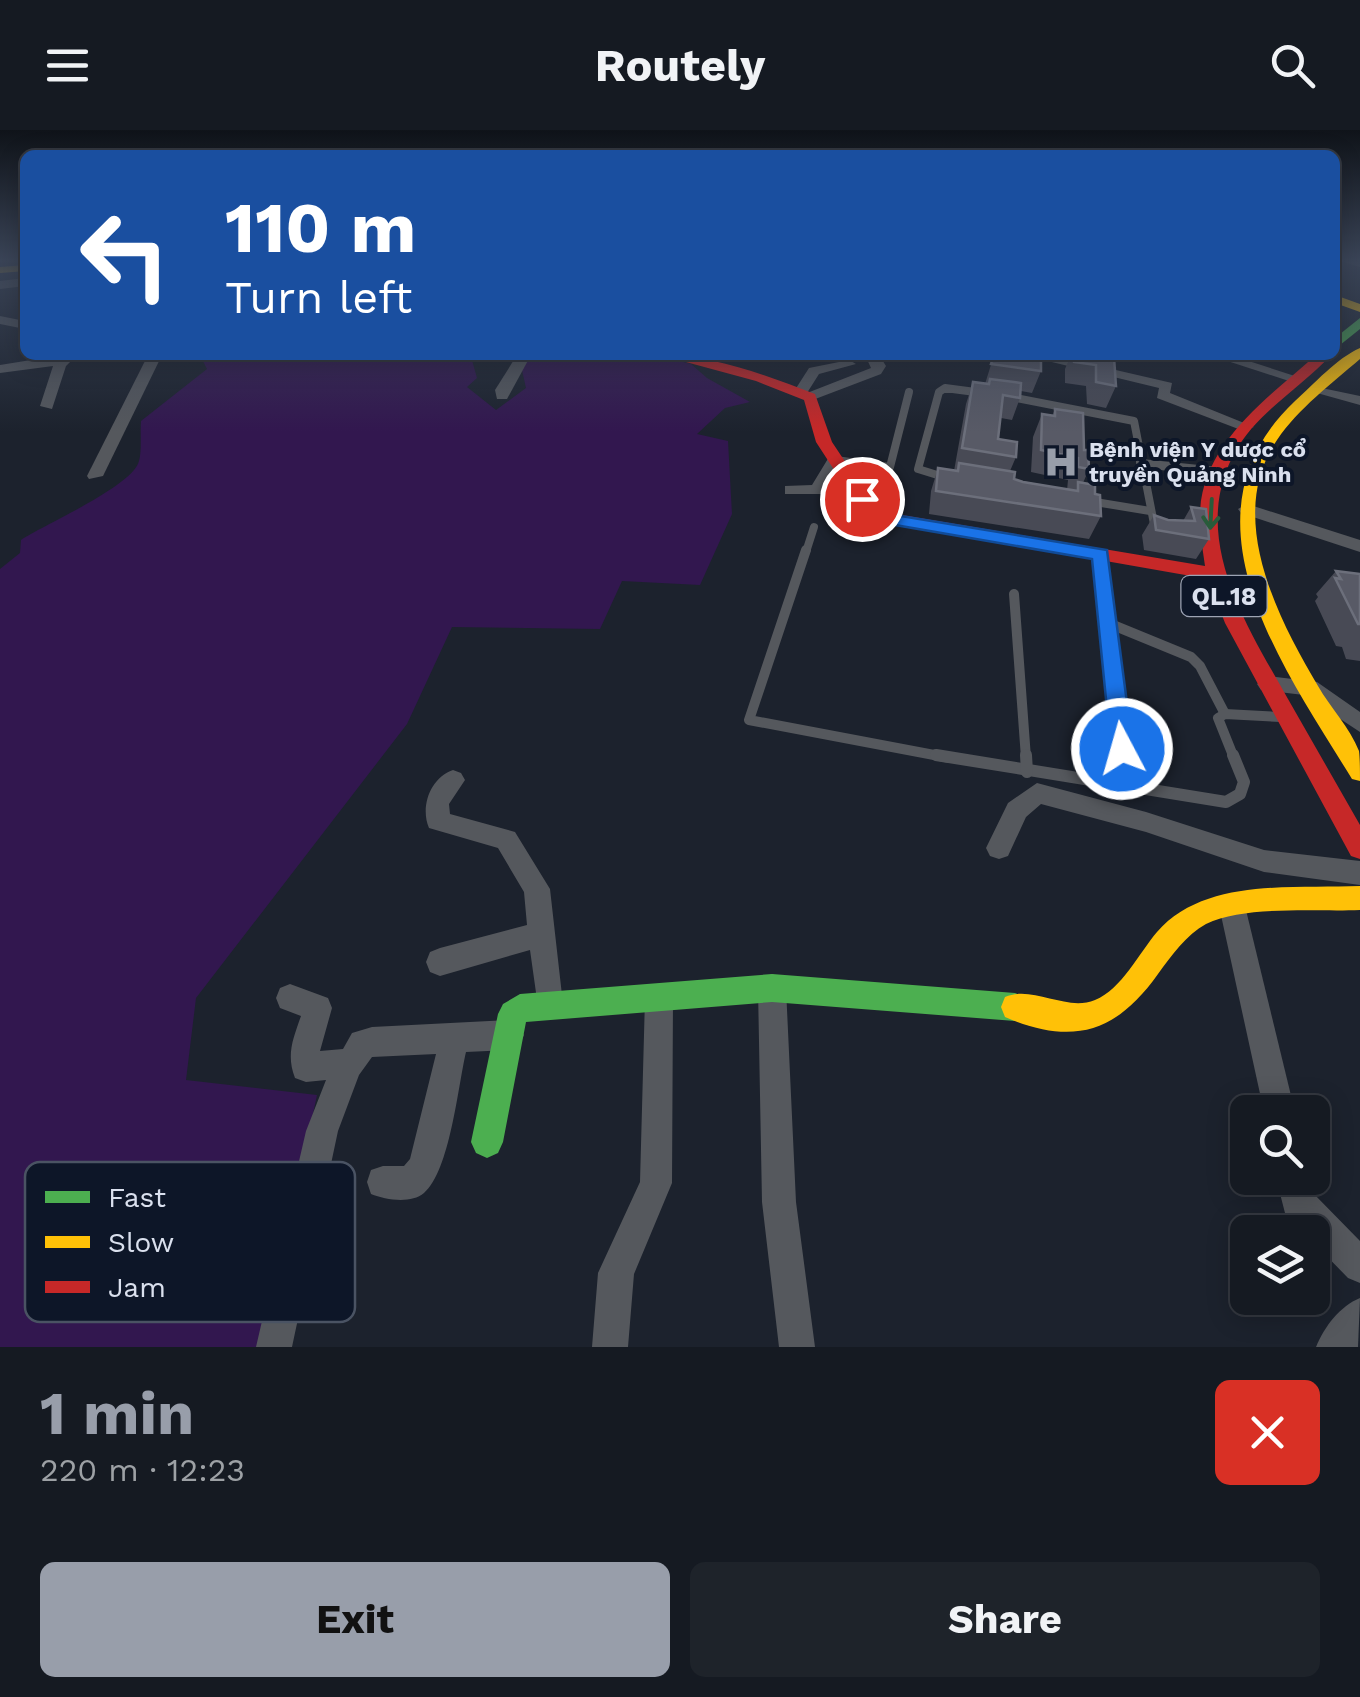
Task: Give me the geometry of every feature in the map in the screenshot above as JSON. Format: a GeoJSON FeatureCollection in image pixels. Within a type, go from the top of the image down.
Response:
{"type":"FeatureCollection","features":[{"type":"Feature","properties":{"kind":"main road"},"geometry":{"type":"LineString","coordinates":[[1340,340],[1360,322]]}},
{"type":"Feature","properties":{"kind":"main road","name":"QL.18"},"geometry":{"type":"LineString","coordinates":[[1360,352],[1263,450],[1247,483],[1258,589],[1309,688],[1360,772]]}},
{"type":"Feature","properties":{"kind":"main road"},"geometry":{"type":"LineString","coordinates":[[692,360],[805,395],[835,460],[872,515],[1215,574]]}},
{"type":"Feature","properties":{"kind":"main road","name":"QL.18"},"geometry":{"type":"LineString","coordinates":[[1318,360],[1246,427],[1228,450],[1218,472],[1208,517],[1215,574],[1235,624],[1360,848]]}},
{"type":"Feature","properties":{"kind":"main road"},"geometry":{"type":"LineString","coordinates":[[487,1142],[516,1010],[548,1004],[772,988],[993,1004],[1089,1016],[1110,1008],[1176,930],[1198,915],[1232,906],[1360,898]]}},
{"type":"Feature","properties":{"kind":"street"},"geometry":{"type":"LineString","coordinates":[[0,368],[54,360]]}},
{"type":"Feature","properties":{"kind":"street"},"geometry":{"type":"LineString","coordinates":[[47,406],[66,360]]}},
{"type":"Feature","properties":{"kind":"street"},"geometry":{"type":"LineString","coordinates":[[95,476],[153,360]]}},
{"type":"Feature","properties":{"kind":"street"},"geometry":{"type":"LineString","coordinates":[[502,396],[521,360]]}},
{"type":"Feature","properties":{"kind":"street"},"geometry":{"type":"LineString","coordinates":[[805,395],[876,370],[879,366],[875,360]]}},
{"type":"Feature","properties":{"kind":"street"},"geometry":{"type":"LineString","coordinates":[[1080,360],[1132,370],[1162,397],[1246,427]]}},
{"type":"Feature","properties":{"kind":"street"},"geometry":{"type":"LineString","coordinates":[[1233,360],[1297,379]]}},
{"type":"Feature","properties":{"kind":"street"},"geometry":{"type":"LineString","coordinates":[[805,395],[814,372],[849,364]]}},
{"type":"Feature","properties":{"kind":"street"},"geometry":{"type":"LineString","coordinates":[[1162,397],[1176,372]]}},
{"type":"Feature","properties":{"kind":"street"},"geometry":{"type":"LineString","coordinates":[[1322,390],[1360,401]]}},
{"type":"Feature","properties":{"kind":"street"},"geometry":{"type":"LineString","coordinates":[[790,490],[818,490],[835,460]]}},
{"type":"Feature","properties":{"kind":"street"},"geometry":{"type":"LineString","coordinates":[[1142,464],[1218,472]]}},
{"type":"Feature","properties":{"kind":"street"},"geometry":{"type":"LineString","coordinates":[[1247,509],[1360,546]]}},
{"type":"Feature","properties":{"kind":"street"},"geometry":{"type":"LineString","coordinates":[[1268,684],[1309,688],[1360,722]]}},
{"type":"Feature","properties":{"kind":"street"},"geometry":{"type":"LineString","coordinates":[[454,780],[437,802],[438,821],[506,840],[537,889],[548,1004]]}},
{"type":"Feature","properties":{"kind":"street"},"geometry":{"type":"LineString","coordinates":[[999,848],[1016,810],[1036,793],[1146,822],[1264,862],[1360,872]]}},
{"type":"Feature","properties":{"kind":"street"},"geometry":{"type":"LineString","coordinates":[[1232,906],[1276,1095]]}},
{"type":"Feature","properties":{"kind":"street"},"geometry":{"type":"LineString","coordinates":[[440,962],[542,936]]}},
{"type":"Feature","properties":{"kind":"street"},"geometry":{"type":"LineString","coordinates":[[772,988],[779,1202],[797,1347]]}},
{"type":"Feature","properties":{"kind":"street"},"geometry":{"type":"LineString","coordinates":[[290,998],[318,1008],[303,1056],[306,1067],[348,1063]]}},
{"type":"Feature","properties":{"kind":"street"},"geometry":{"type":"LineString","coordinates":[[610,1347],[616,1273],[656,1183],[658,998]]}},
{"type":"Feature","properties":{"kind":"street"},"geometry":{"type":"LineString","coordinates":[[315,1162],[322,1131],[348,1063],[363,1044],[509,1035]]}},
{"type":"Feature","properties":{"kind":"street"},"geometry":{"type":"LineString","coordinates":[[383,1182],[411,1183],[424,1167],[454,1040]]}},
{"type":"Feature","properties":{"kind":"street"},"geometry":{"type":"LineString","coordinates":[[1296,1195],[1297,1201],[1360,1266]]}},
{"type":"Feature","properties":{"kind":"street"},"geometry":{"type":"LineString","coordinates":[[1334,1347],[1360,1316]]}},
{"type":"Feature","properties":{"kind":"street"},"geometry":{"type":"LineString","coordinates":[[274,1347],[280,1322]]}},
{"type":"Feature","properties":{"kind":"lane"},"geometry":{"type":"LineString","coordinates":[[951,479],[918,469],[940,390],[1079,408],[1134,421],[1157,533]]}},
{"type":"Feature","properties":{"kind":"lane"},"geometry":{"type":"LineString","coordinates":[[835,460],[890,466],[908,392]]}},
{"type":"Feature","properties":{"kind":"lane"},"geometry":{"type":"LineString","coordinates":[[1079,408],[1080,427]]}},
{"type":"Feature","properties":{"kind":"lane"},"geometry":{"type":"LineString","coordinates":[[1085,482],[1087,501]]}},
{"type":"Feature","properties":{"kind":"lane"},"geometry":{"type":"LineString","coordinates":[[1067,498],[1150,512]]}},
{"type":"Feature","properties":{"kind":"lane"},"geometry":{"type":"LineString","coordinates":[[814,527],[749,720],[1027,772],[1226,802],[1235,799],[1244,782],[1218,718],[1225,714],[1285,717]]}},
{"type":"Feature","properties":{"kind":"lane"},"geometry":{"type":"LineString","coordinates":[[1100,554],[1126,788]]}},
{"type":"Feature","properties":{"kind":"lane"},"geometry":{"type":"LineString","coordinates":[[1014,594],[1027,772]]}},
{"type":"Feature","properties":{"kind":"lane"},"geometry":{"type":"LineString","coordinates":[[1108,624],[1191,657],[1200,666],[1225,714]]}},
{"type":"Feature","properties":{"kind":"shaded area"},"geometry":{"type":"Polygon","coordinates":[[[202,360],[472,360],[477,378],[467,387],[496,410],[526,388],[520,361],[675,360],[691,364],[707,378],[750,402],[725,408],[697,434],[728,441],[732,514],[700,585],[622,581],[600,629],[452,627],[407,724],[196,998],[186,1080],[317,1095],[303,1162],[25,1162],[25,1322],[268,1322],[263,1347],[0,1347],[0,569],[20,553],[21,540],[105,493],[133,471],[140,457],[141,421],[207,369],[202,360]]]}},
{"type":"Feature","properties":{"kind":"building"},"geometry":{"type":"Polygon","coordinates":[[[992,360],[1041,360],[1041,371],[991,364],[992,360]]]}},
{"type":"Feature","properties":{"kind":"building"},"geometry":{"type":"Polygon","coordinates":[[[1114,360],[1116,386],[1096,382],[1096,365],[1074,362],[1114,360]]]}},
{"type":"Feature","properties":{"kind":"building"},"geometry":{"type":"Polygon","coordinates":[[[990,379],[1021,383],[1020,398],[1003,395],[998,439],[1017,442],[1016,457],[962,448],[973,382],[989,384],[990,379]]]}},
{"type":"Feature","properties":{"kind":"building"},"geometry":{"type":"Polygon","coordinates":[[[1055,409],[1083,413],[1089,469],[1078,467],[1078,458],[1041,450],[1042,414],[1055,416],[1055,409]]]}},
{"type":"Feature","properties":{"kind":"building"},"geometry":{"type":"Polygon","coordinates":[[[959,463],[1015,472],[1014,479],[1023,482],[1078,491],[1078,482],[1095,485],[1095,494],[1100,495],[1101,516],[936,491],[938,468],[958,471],[959,463]]]}},
{"type":"Feature","properties":{"kind":"building"},"geometry":{"type":"Polygon","coordinates":[[[1191,507],[1206,509],[1209,539],[1156,530],[1154,515],[1195,521],[1191,507]]]}},
{"type":"Feature","properties":{"kind":"building"},"geometry":{"type":"Polygon","coordinates":[[[1336,571],[1360,574],[1360,624],[1335,578],[1341,579],[1336,571]]]}},
{"type":"Feature","properties":{"kind":"traffic: fast"},"geometry":{"type":"LineString","coordinates":[[1340,340],[1360,322]]}},
{"type":"Feature","properties":{"kind":"traffic: fast"},"geometry":{"type":"LineString","coordinates":[[487,1142],[513,1014],[520,1008],[772,988],[1015,1007]]}},
{"type":"Feature","properties":{"kind":"traffic: slow"},"geometry":{"type":"LineString","coordinates":[[1360,352],[1295,410],[1263,450],[1249,489],[1247,530],[1271,617],[1315,701],[1360,772]]}},
{"type":"Feature","properties":{"kind":"traffic: slow"},"geometry":{"type":"LineString","coordinates":[[1015,1007],[1075,1016],[1108,1009],[1122,998],[1183,924],[1215,909],[1255,902],[1360,898]]}},
{"type":"Feature","properties":{"kind":"traffic: jam"},"geometry":{"type":"LineString","coordinates":[[687,360],[761,378],[810,397],[824,442],[872,515],[1215,574]]}},
{"type":"Feature","properties":{"kind":"traffic: jam"},"geometry":{"type":"LineString","coordinates":[[1318,360],[1251,421],[1228,450],[1215,480],[1208,517],[1215,574],[1235,623],[1360,848]]}},
{"type":"Feature","properties":{"kind":"place","name":"Bệnh viện Y dược cổ truyền Quảng Ninh"},"geometry":{"type":"Point","coordinates":[1061,462]}},
{"type":"Feature","properties":{"kind":"route"},"geometry":{"type":"LineString","coordinates":[[862,499],[868,512],[878,517],[1100,554],[1122,749]]}}]}
